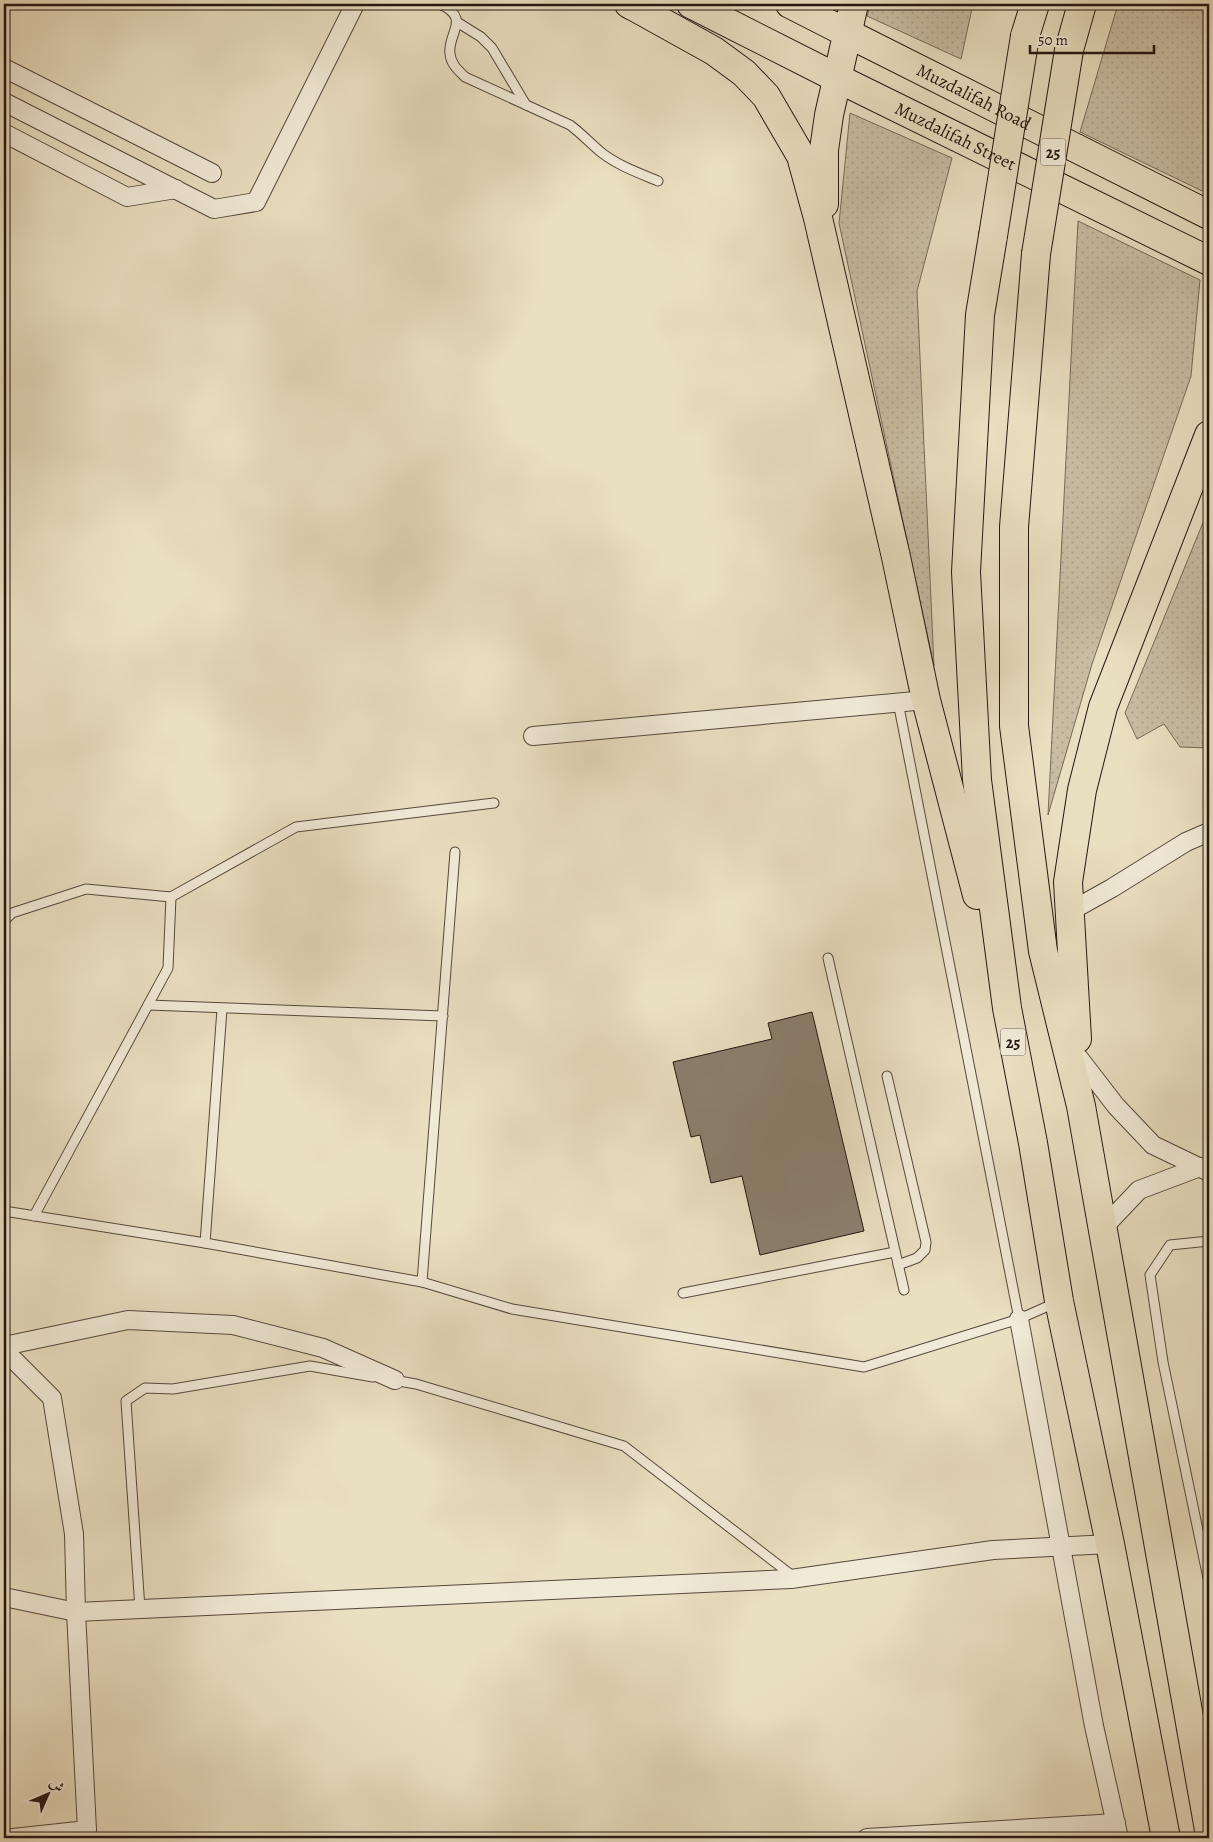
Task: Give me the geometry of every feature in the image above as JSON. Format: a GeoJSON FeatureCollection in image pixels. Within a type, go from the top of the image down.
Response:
{"type":"FeatureCollection","features":[{"type":"Feature","properties":{"kind":"main road"},"geometry":{"type":"LineString","coordinates":[[691,4],[837,78]]}},
{"type":"Feature","properties":{"kind":"main road"},"geometry":{"type":"LineString","coordinates":[[790,4],[847,33]]}},
{"type":"Feature","properties":{"kind":"main road"},"geometry":{"type":"LineString","coordinates":[[824,243],[824,150],[837,78],[854,4]]}},
{"type":"Feature","properties":{"kind":"main road","name":"25"},"geometry":{"type":"LineString","coordinates":[[1035,4],[1025,36],[980,315],[966,572],[977,780],[1006,1008],[1033,1143],[1059,1301],[1110,1544],[1166,1838]]}},
{"type":"Feature","properties":{"kind":"main road","name":"25"},"geometry":{"type":"LineString","coordinates":[[1082,4],[1069,50],[1036,254],[1014,527],[1014,726],[1043,951],[1081,1106],[1209,1830]]}},
{"type":"Feature","properties":{"kind":"main road"},"geometry":{"type":"LineString","coordinates":[[631,5],[714,51],[744,73],[766,96],[801,156],[824,243],[896,557],[926,700],[1006,1008]]}},
{"type":"Feature","properties":{"kind":"main road","name":"Muzdalifah Road"},"geometry":{"type":"LineString","coordinates":[[847,33],[1209,215]]}},
{"type":"Feature","properties":{"kind":"main road","name":"Muzdalifah Street"},"geometry":{"type":"LineString","coordinates":[[837,78],[1209,261]]}},
{"type":"Feature","properties":{"kind":"main road"},"geometry":{"type":"LineString","coordinates":[[1081,1106],[1068,882],[1082,790],[1103,707],[1209,435]]}},
{"type":"Feature","properties":{"kind":"street"},"geometry":{"type":"LineString","coordinates":[[4,102],[214,209],[256,202],[355,4]]}},
{"type":"Feature","properties":{"kind":"street"},"geometry":{"type":"LineString","coordinates":[[4,68],[212,173]]}},
{"type":"Feature","properties":{"kind":"street"},"geometry":{"type":"LineString","coordinates":[[4,132],[127,197],[176,189]]}},
{"type":"Feature","properties":{"kind":"street"},"geometry":{"type":"LineString","coordinates":[[533,736],[926,700]]}},
{"type":"Feature","properties":{"kind":"street"},"geometry":{"type":"LineString","coordinates":[[1069,912],[1186,842],[1209,832]]}},
{"type":"Feature","properties":{"kind":"street"},"geometry":{"type":"LineString","coordinates":[[1078,1058],[1116,1106],[1154,1146],[1204,1169]]}},
{"type":"Feature","properties":{"kind":"street"},"geometry":{"type":"LineString","coordinates":[[1103,1228],[1139,1190],[1204,1169]]}},
{"type":"Feature","properties":{"kind":"street"},"geometry":{"type":"LineString","coordinates":[[867,1838],[1117,1831],[1094,1726],[1019,1319]]}},
{"type":"Feature","properties":{"kind":"street"},"geometry":{"type":"LineString","coordinates":[[4,1348],[128,1320],[233,1325],[322,1348],[395,1380]]}},
{"type":"Feature","properties":{"kind":"street"},"geometry":{"type":"LineString","coordinates":[[4,1348],[52,1398],[74,1534],[87,1830],[13,1838]]}},
{"type":"Feature","properties":{"kind":"street"},"geometry":{"type":"LineString","coordinates":[[4,1598],[76,1612],[796,1578],[993,1550],[1110,1544]]}},
{"type":"Feature","properties":{"kind":"lane"},"geometry":{"type":"LineString","coordinates":[[440,4],[455,14],[457,22],[450,53],[453,65],[465,77],[570,125],[603,154],[617,163],[658,181]]}},
{"type":"Feature","properties":{"kind":"lane"},"geometry":{"type":"LineString","coordinates":[[457,22],[481,37],[492,48],[526,105]]}},
{"type":"Feature","properties":{"kind":"lane"},"geometry":{"type":"LineString","coordinates":[[898,702],[1019,1319]]}},
{"type":"Feature","properties":{"kind":"lane"},"geometry":{"type":"LineString","coordinates":[[4,921],[12,913],[86,889],[171,896],[296,827],[494,804]]}},
{"type":"Feature","properties":{"kind":"lane"},"geometry":{"type":"LineString","coordinates":[[422,1282],[455,852]]}},
{"type":"Feature","properties":{"kind":"lane"},"geometry":{"type":"LineString","coordinates":[[34,1216],[168,968],[171,896]]}},
{"type":"Feature","properties":{"kind":"lane"},"geometry":{"type":"LineString","coordinates":[[828,958],[904,1290]]}},
{"type":"Feature","properties":{"kind":"lane"},"geometry":{"type":"LineString","coordinates":[[148,1005],[443,1016]]}},
{"type":"Feature","properties":{"kind":"lane"},"geometry":{"type":"LineString","coordinates":[[205,1243],[222,1008]]}},
{"type":"Feature","properties":{"kind":"lane"},"geometry":{"type":"LineString","coordinates":[[887,1076],[926,1242],[925,1250],[917,1258],[898,1265]]}},
{"type":"Feature","properties":{"kind":"lane"},"geometry":{"type":"LineString","coordinates":[[4,1211],[205,1243],[422,1282],[512,1309],[864,1367],[1019,1319],[1059,1301]]}},
{"type":"Feature","properties":{"kind":"lane"},"geometry":{"type":"LineString","coordinates":[[1209,1241],[1170,1245],[1150,1275],[1162,1362],[1209,1583]]}},
{"type":"Feature","properties":{"kind":"lane"},"geometry":{"type":"LineString","coordinates":[[683,1293],[895,1252]]}},
{"type":"Feature","properties":{"kind":"lane"},"geometry":{"type":"LineString","coordinates":[[140,1609],[126,1401],[145,1388],[173,1390],[310,1366],[416,1384],[624,1446],[796,1578]]}},
{"type":"Feature","properties":{"kind":"shaded area"},"geometry":{"type":"Polygon","coordinates":[[[871,4],[973,4],[961,59],[867,16],[871,4]]]}},
{"type":"Feature","properties":{"kind":"shaded area"},"geometry":{"type":"Polygon","coordinates":[[[1118,4],[1209,4],[1209,184],[1202,191],[1080,132],[1118,4]]]}},
{"type":"Feature","properties":{"kind":"shaded area"},"geometry":{"type":"Polygon","coordinates":[[[850,113],[952,158],[917,291],[934,666],[839,223],[850,113]]]}},
{"type":"Feature","properties":{"kind":"shaded area"},"geometry":{"type":"Polygon","coordinates":[[[1078,221],[1200,280],[1191,376],[1092,664],[1048,815],[1078,221]]]}},
{"type":"Feature","properties":{"kind":"shaded area"},"geometry":{"type":"Polygon","coordinates":[[[1209,508],[1209,748],[1180,747],[1164,724],[1137,739],[1125,713],[1209,508]]]}},
{"type":"Feature","properties":{"kind":"building"},"geometry":{"type":"Polygon","coordinates":[[[812,1012],[864,1231],[760,1255],[742,1176],[711,1183],[700,1135],[691,1137],[673,1062],[772,1039],[768,1023],[812,1012]]]}}]}
